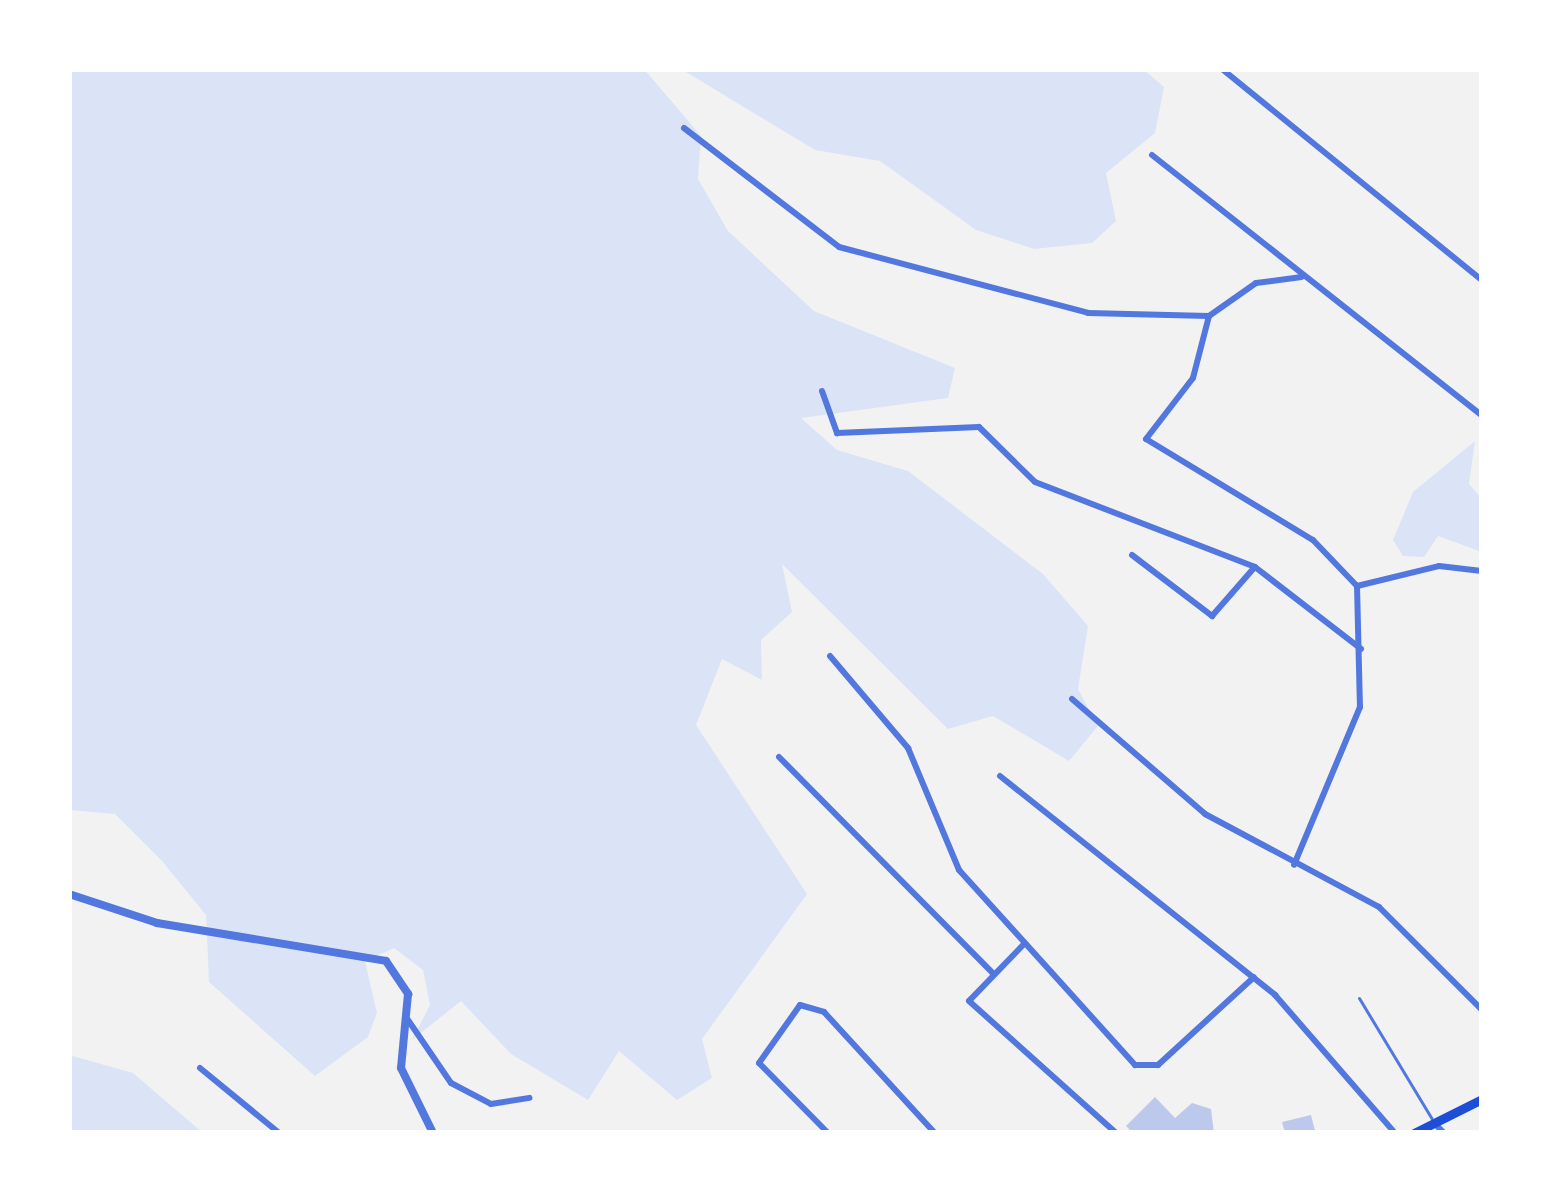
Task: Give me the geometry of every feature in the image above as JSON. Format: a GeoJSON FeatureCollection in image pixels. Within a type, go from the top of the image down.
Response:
{"type":"FeatureCollection","features":[{"type":"Feature","properties":{"kind":"main road"},"geometry":{"type":"LineString","coordinates":[[1414,1133],[1482,1099]]}},
{"type":"Feature","properties":{"kind":"street"},"geometry":{"type":"LineString","coordinates":[[1222,69],[1482,280]]}},
{"type":"Feature","properties":{"kind":"street"},"geometry":{"type":"LineString","coordinates":[[684,128],[839,247],[1088,313],[1209,316],[1256,284],[1302,277]]}},
{"type":"Feature","properties":{"kind":"street"},"geometry":{"type":"LineString","coordinates":[[1152,155],[1482,416]]}},
{"type":"Feature","properties":{"kind":"street"},"geometry":{"type":"LineString","coordinates":[[1209,316],[1193,379],[1145,439],[1313,540],[1358,586],[1360,707],[1294,865]]}},
{"type":"Feature","properties":{"kind":"street"},"geometry":{"type":"LineString","coordinates":[[822,391],[837,433],[979,427],[1035,482],[1255,566],[1361,649]]}},
{"type":"Feature","properties":{"kind":"street"},"geometry":{"type":"LineString","coordinates":[[1132,555],[1212,616],[1255,566]]}},
{"type":"Feature","properties":{"kind":"street"},"geometry":{"type":"LineString","coordinates":[[1358,586],[1439,566],[1482,572]]}},
{"type":"Feature","properties":{"kind":"street"},"geometry":{"type":"LineString","coordinates":[[830,656],[908,748],[945,847],[1024,944],[1146,1070],[1254,977]]}},
{"type":"Feature","properties":{"kind":"street"},"geometry":{"type":"LineString","coordinates":[[1072,699],[1205,814],[1379,907],[1482,1010]]}},
{"type":"Feature","properties":{"kind":"street"},"geometry":{"type":"LineString","coordinates":[[779,757],[993,973]]}},
{"type":"Feature","properties":{"kind":"street"},"geometry":{"type":"LineString","coordinates":[[1000,776],[1254,977],[1395,1133]]}},
{"type":"Feature","properties":{"kind":"street"},"geometry":{"type":"LineString","coordinates":[[69,894],[157,923],[386,961],[406,983],[401,1068],[433,1133]]}},
{"type":"Feature","properties":{"kind":"street"},"geometry":{"type":"LineString","coordinates":[[1024,944],[969,1001],[1116,1133]]}},
{"type":"Feature","properties":{"kind":"street"},"geometry":{"type":"LineString","coordinates":[[828,1133],[758,1063],[800,1005],[824,1012],[935,1133]]}},
{"type":"Feature","properties":{"kind":"street"},"geometry":{"type":"LineString","coordinates":[[406,1017],[451,1083],[505,1107],[530,1098]]}},
{"type":"Feature","properties":{"kind":"street"},"geometry":{"type":"LineString","coordinates":[[200,1068],[279,1133]]}},
{"type":"Feature","properties":{"kind":"street"},"geometry":{"type":"LineString","coordinates":[[1434,1123],[1444,1133]]}},
{"type":"Feature","properties":{"kind":"lane"},"geometry":{"type":"LineString","coordinates":[[1359,998],[1434,1123]]}},
{"type":"Feature","properties":{"kind":"shaded area"},"geometry":{"type":"Polygon","coordinates":[[[69,69],[644,69],[701,136],[698,179],[728,231],[814,311],[955,368],[948,398],[801,418],[837,450],[908,471],[1043,574],[1088,626],[1078,689],[1098,726],[1069,761],[993,716],[948,729],[782,564],[792,612],[761,640],[762,680],[722,659],[696,725],[807,894],[702,1039],[712,1078],[677,1100],[619,1051],[588,1100],[511,1054],[461,1001],[412,1040],[430,1005],[423,970],[394,948],[365,961],[377,1013],[368,1037],[315,1076],[209,982],[206,915],[162,861],[115,814],[69,810],[69,69]]]}},
{"type":"Feature","properties":{"kind":"shaded area"},"geometry":{"type":"Polygon","coordinates":[[[681,69],[1143,69],[1164,87],[1155,133],[1106,173],[1116,221],[1092,243],[1034,249],[976,230],[880,161],[815,150],[681,69]]]}},
{"type":"Feature","properties":{"kind":"shaded area"},"geometry":{"type":"Polygon","coordinates":[[[1475,441],[1469,484],[1482,499],[1482,552],[1438,536],[1424,557],[1403,556],[1393,540],[1413,492],[1475,441]]]}},
{"type":"Feature","properties":{"kind":"shaded area"},"geometry":{"type":"Polygon","coordinates":[[[69,1055],[133,1073],[203,1133],[69,1133],[69,1055]]]}},
{"type":"Feature","properties":{"kind":"building"},"geometry":{"type":"Polygon","coordinates":[[[1155,1097],[1175,1118],[1192,1103],[1211,1109],[1214,1133],[1133,1133],[1126,1126],[1155,1097]]]}},
{"type":"Feature","properties":{"kind":"building"},"geometry":{"type":"Polygon","coordinates":[[[1311,1115],[1315,1131],[1337,1133],[1285,1133],[1282,1122],[1311,1115]]]}}]}
